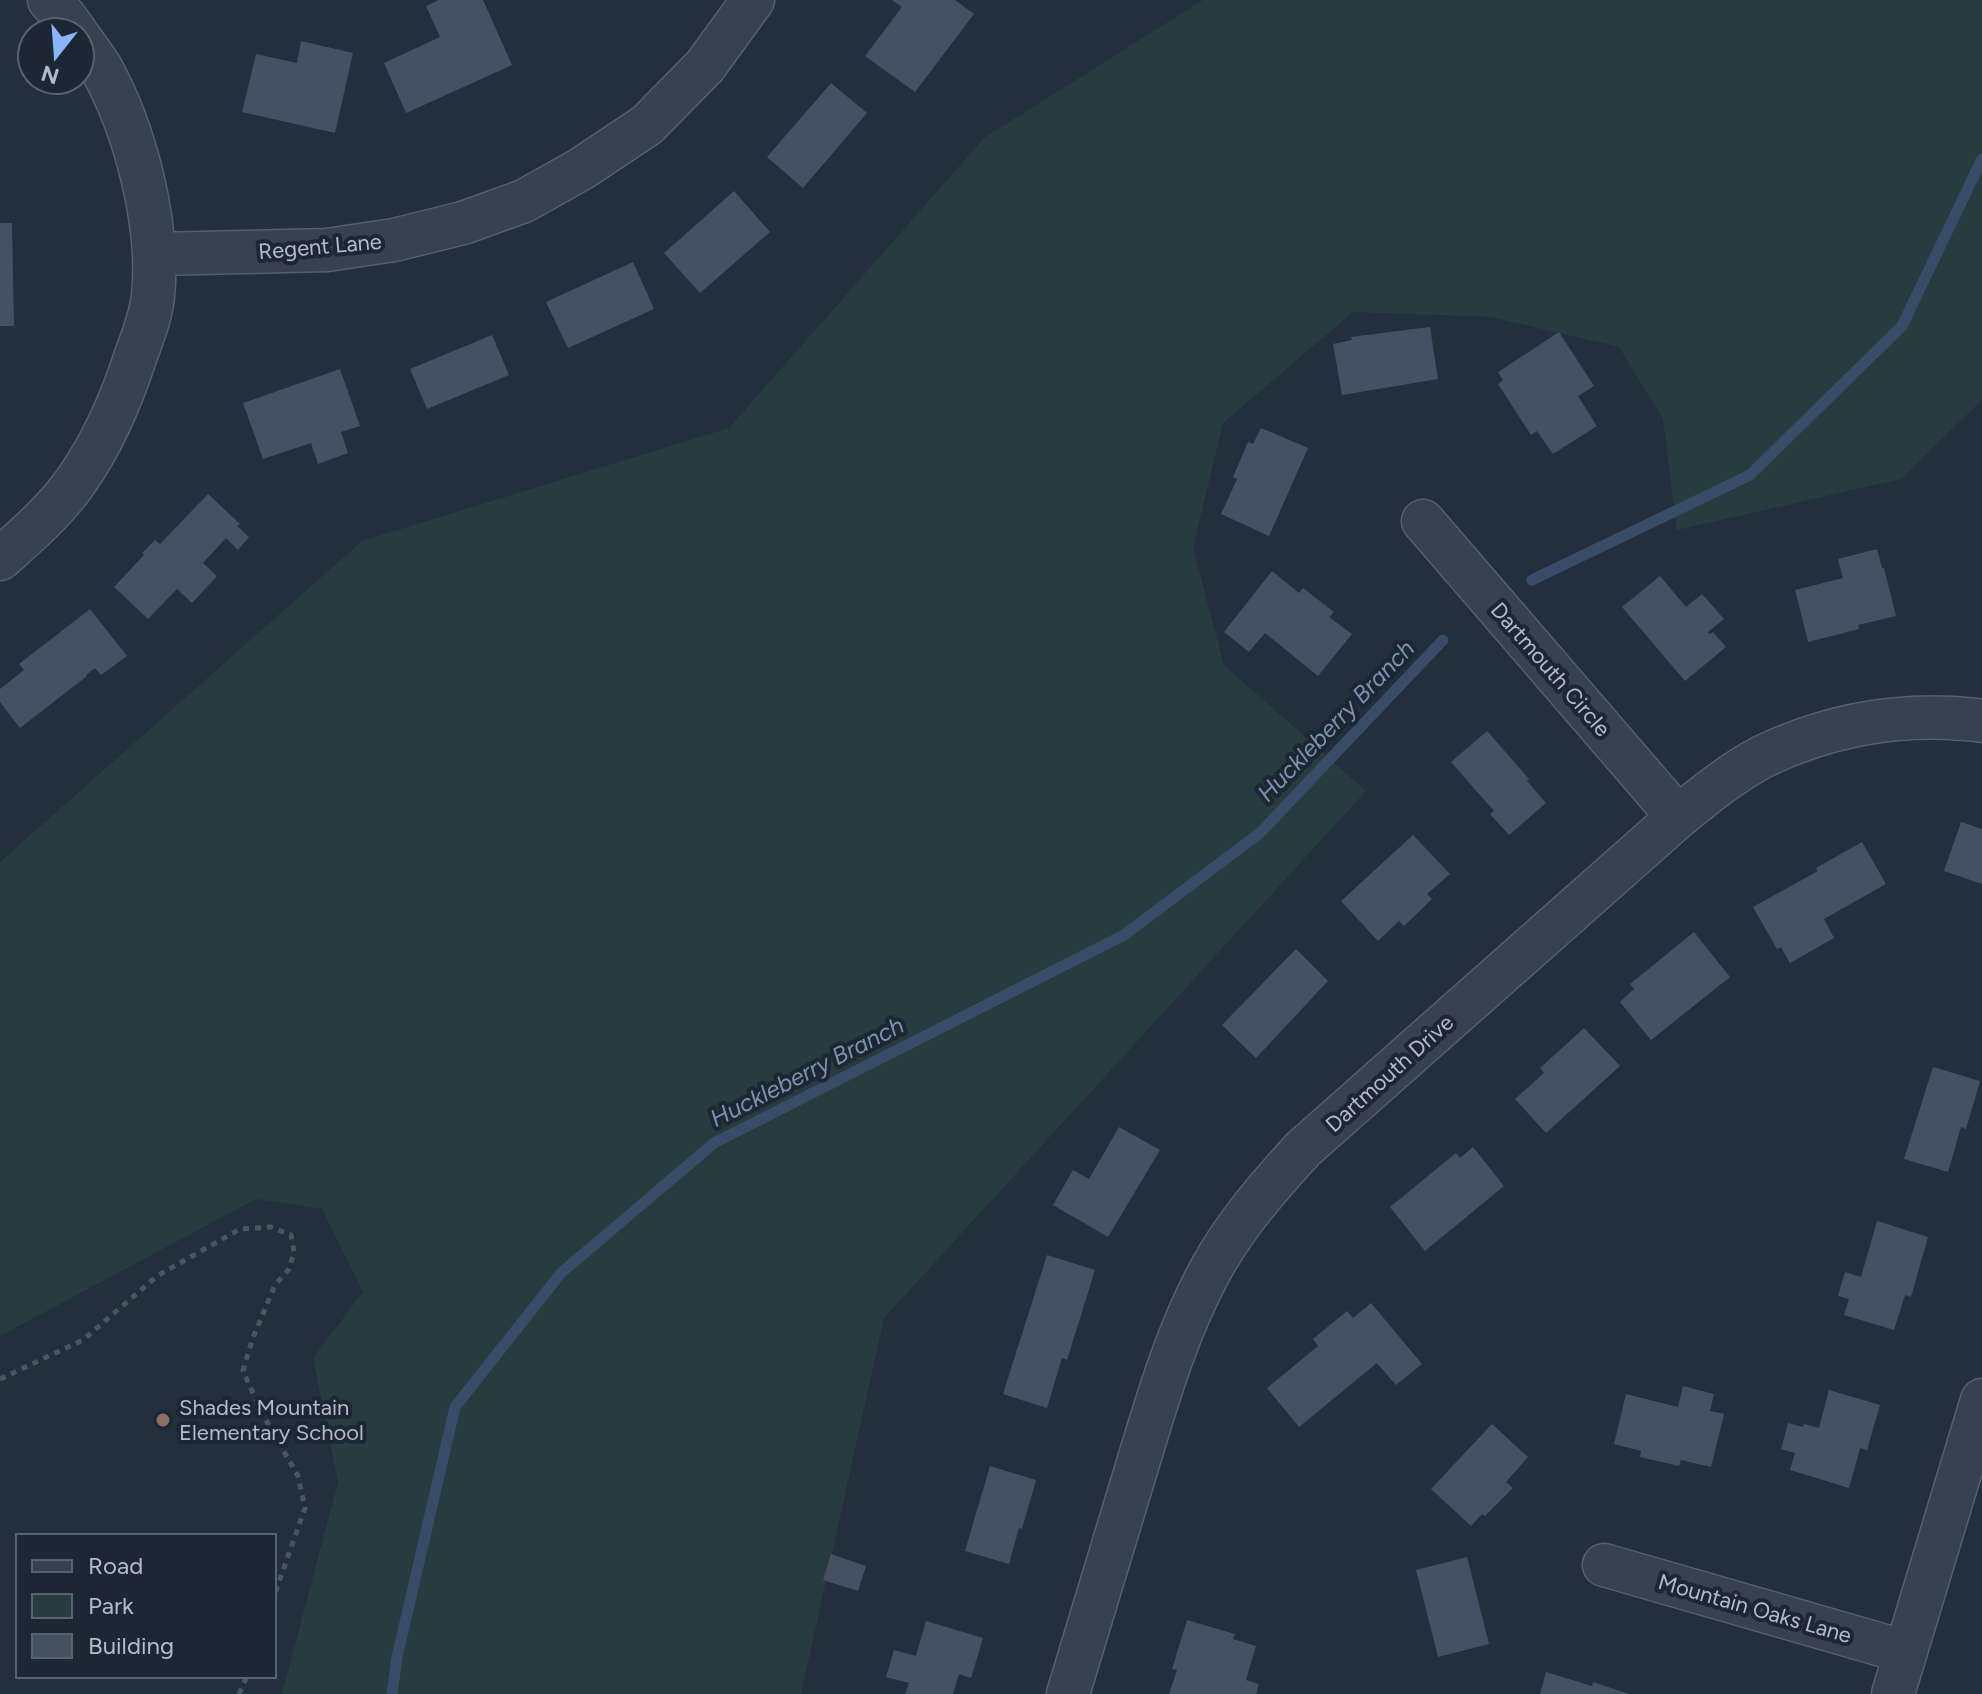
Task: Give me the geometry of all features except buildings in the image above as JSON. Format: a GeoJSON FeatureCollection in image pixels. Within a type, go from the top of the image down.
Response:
{"type":"FeatureCollection","features":[{"type":"Feature","properties":{"kind":"street"},"geometry":{"type":"LineString","coordinates":[[49,0],[62,16]]}},
{"type":"Feature","properties":{"kind":"street","name":"Regent Lane"},"geometry":{"type":"LineString","coordinates":[[154,254],[327,250],[394,240],[463,223],[524,201],[581,169],[647,125],[705,66],[753,0]]}},
{"type":"Feature","properties":{"kind":"street"},"geometry":{"type":"LineString","coordinates":[[0,559],[75,482],[100,442],[128,379],[153,299],[154,254],[145,190],[124,116],[96,61]]}},
{"type":"Feature","properties":{"kind":"street","name":"Dartmouth Circle"},"geometry":{"type":"LineString","coordinates":[[1423,521],[1678,817]]}},
{"type":"Feature","properties":{"kind":"street","name":"Dartmouth Drive"},"geometry":{"type":"LineString","coordinates":[[1068,1694],[1157,1398],[1181,1330],[1212,1268],[1240,1224],[1303,1149],[1678,817],[1721,783],[1763,757],[1817,735],[1869,721],[1925,717],[1982,721]]}},
{"type":"Feature","properties":{"kind":"street"},"geometry":{"type":"LineString","coordinates":[[1893,1694],[1982,1400]]}},
{"type":"Feature","properties":{"kind":"street","name":"Mountain Oaks Lane"},"geometry":{"type":"LineString","coordinates":[[1604,1565],[1906,1652]]}},
{"type":"Feature","properties":{"kind":"path"},"geometry":{"type":"LineString","coordinates":[[0,1379],[83,1340],[157,1276],[240,1229],[271,1227],[291,1235],[294,1252],[289,1269],[275,1285],[243,1371],[263,1415],[298,1476],[305,1508],[276,1590]]}},
{"type":"Feature","properties":{"kind":"green space"},"geometry":{"type":"Polygon","coordinates":[[[1203,0],[1982,0],[1982,400],[1901,479],[1677,530],[1663,419],[1619,347],[1491,317],[1353,312],[1223,423],[1193,548],[1224,665],[1366,791],[884,1318],[801,1694],[282,1694],[338,1482],[313,1358],[363,1292],[322,1209],[256,1199],[0,1336],[0,862],[362,541],[729,428],[984,138],[1203,0]]]}},
{"type":"Feature","properties":{"kind":"waterway","name":"Huckleberry Branch"},"geometry":{"type":"LineString","coordinates":[[1532,580],[1750,475],[1902,326],[1982,159]]}},
{"type":"Feature","properties":{"kind":"waterway","name":"Huckleberry Branch"},"geometry":{"type":"LineString","coordinates":[[392,1694],[397,1657],[455,1407],[561,1273],[714,1143],[1124,935],[1260,833],[1443,640]]}},
{"type":"Feature","properties":{"kind":"place","name":"Shades Mountain Elementary School"},"geometry":{"type":"Point","coordinates":[163,1420]}}]}
